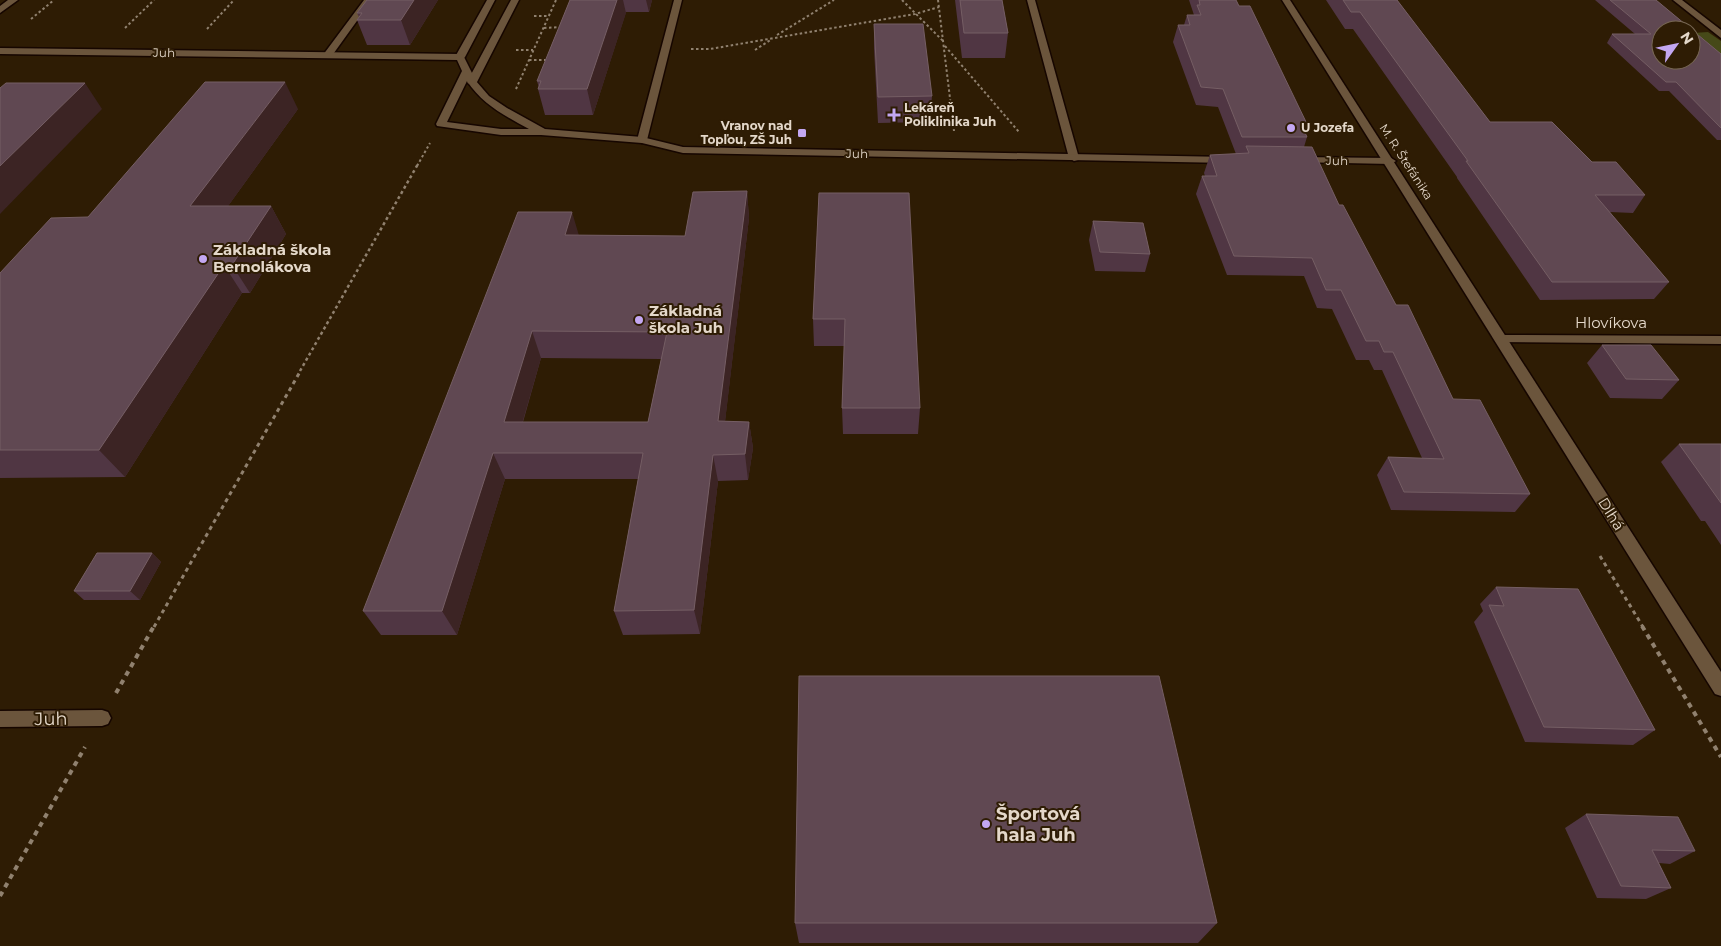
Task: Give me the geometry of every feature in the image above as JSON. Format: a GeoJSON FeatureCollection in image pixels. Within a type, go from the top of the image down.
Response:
{"type":"FeatureCollection","features":[{"type":"Feature","properties":{"kind":"street"},"geometry":{"type":"LineString","coordinates":[[0,10],[14,0]]}},
{"type":"Feature","properties":{"kind":"street"},"geometry":{"type":"LineString","coordinates":[[328,55],[368,0]]}},
{"type":"Feature","properties":{"kind":"street"},"geometry":{"type":"LineString","coordinates":[[491,0],[460,57],[472,82],[496,106],[541,132]]}},
{"type":"Feature","properties":{"kind":"street"},"geometry":{"type":"LineString","coordinates":[[472,82],[516,0]]}},
{"type":"Feature","properties":{"kind":"street"},"geometry":{"type":"LineString","coordinates":[[642,140],[678,0]]}},
{"type":"Feature","properties":{"kind":"street"},"geometry":{"type":"LineString","coordinates":[[1031,0],[1074,158]]}},
{"type":"Feature","properties":{"kind":"street","name":"M. R. Štefánika"},"geometry":{"type":"LineString","coordinates":[[1286,0],[1391,161],[1501,339]]}},
{"type":"Feature","properties":{"kind":"street"},"geometry":{"type":"LineString","coordinates":[[1677,0],[1721,35]]}},
{"type":"Feature","properties":{"kind":"street","name":"Juh"},"geometry":{"type":"LineString","coordinates":[[0,51],[460,57]]}},
{"type":"Feature","properties":{"kind":"street"},"geometry":{"type":"LineString","coordinates":[[441,124],[467,70]]}},
{"type":"Feature","properties":{"kind":"street","name":"Juh"},"geometry":{"type":"LineString","coordinates":[[441,124],[501,132],[541,132],[642,140],[683,150],[1238,160]]}},
{"type":"Feature","properties":{"kind":"street","name":"Juh"},"geometry":{"type":"LineString","coordinates":[[1287,160],[1391,161]]}},
{"type":"Feature","properties":{"kind":"street","name":"Hlovíkova"},"geometry":{"type":"LineString","coordinates":[[1501,339],[1721,340]]}},
{"type":"Feature","properties":{"kind":"street","name":"Dlhá"},"geometry":{"type":"LineString","coordinates":[[1501,339],[1721,688]]}},
{"type":"Feature","properties":{"kind":"street","name":"Juh"},"geometry":{"type":"LineString","coordinates":[[0,719],[102,718]]}},
{"type":"Feature","properties":{"kind":"path"},"geometry":{"type":"LineString","coordinates":[[184,53],[234,0]]}},
{"type":"Feature","properties":{"kind":"path"},"geometry":{"type":"LineString","coordinates":[[513,96],[556,0]]}},
{"type":"Feature","properties":{"kind":"path"},"geometry":{"type":"LineString","coordinates":[[755,50],[834,0]]}},
{"type":"Feature","properties":{"kind":"path"},"geometry":{"type":"LineString","coordinates":[[902,0],[945,44],[1032,147],[1044,157]]}},
{"type":"Feature","properties":{"kind":"path"},"geometry":{"type":"LineString","coordinates":[[938,0],[945,44],[957,155]]}},
{"type":"Feature","properties":{"kind":"path"},"geometry":{"type":"LineString","coordinates":[[666,51],[710,49],[915,14],[939,7]]}},
{"type":"Feature","properties":{"kind":"path"},"geometry":{"type":"LineString","coordinates":[[544,28],[567,27]]}},
{"type":"Feature","properties":{"kind":"path"},"geometry":{"type":"LineString","coordinates":[[529,60],[554,60]]}},
{"type":"Feature","properties":{"kind":"path"},"geometry":{"type":"LineString","coordinates":[[0,896],[441,124]]}},
{"type":"Feature","properties":{"kind":"green space"},"geometry":{"type":"Polygon","coordinates":[[[1701,32],[1708,32],[1721,41],[1721,56],[1701,40],[1701,32]]]}},
{"type":"Feature","properties":{"kind":"building"},"geometry":{"type":"Polygon","coordinates":[[[367,0],[414,0],[401,20],[357,20],[362,13],[357,13],[367,0]]]}},
{"type":"Feature","properties":{"kind":"building"},"geometry":{"type":"Polygon","coordinates":[[[570,0],[617,0],[587,89],[538,89],[541,81],[537,81],[570,0]]]}},
{"type":"Feature","properties":{"kind":"building"},"geometry":{"type":"Polygon","coordinates":[[[960,0],[1002,0],[1008,33],[964,33],[960,0]]]}},
{"type":"Feature","properties":{"kind":"building"},"geometry":{"type":"Polygon","coordinates":[[[1199,0],[1236,0],[1239,6],[1250,6],[1308,126],[1302,126],[1307,137],[1242,137],[1223,89],[1201,87],[1178,25],[1190,25],[1187,15],[1201,15],[1197,5],[1200,5],[1199,0]]]}},
{"type":"Feature","properties":{"kind":"building"},"geometry":{"type":"Polygon","coordinates":[[[1343,0],[1397,0],[1490,122],[1552,122],[1592,162],[1616,162],[1645,195],[1595,195],[1669,282],[1552,282],[1466,161],[1468,161],[1360,12],[1351,12],[1343,0]]]}},
{"type":"Feature","properties":{"kind":"building"},"geometry":{"type":"Polygon","coordinates":[[[1610,0],[1656,0],[1680,20],[1651,20],[1651,34],[1610,0]]]}},
{"type":"Feature","properties":{"kind":"building"},"geometry":{"type":"Polygon","coordinates":[[[874,24],[923,24],[932,96],[878,97],[874,24]]]}},
{"type":"Feature","properties":{"kind":"building"},"geometry":{"type":"Polygon","coordinates":[[[1612,34],[1651,34],[1651,69],[1612,34]]]}},
{"type":"Feature","properties":{"kind":"building"},"geometry":{"type":"Polygon","coordinates":[[[1701,37],[1721,54],[1721,128],[1676,82],[1666,82],[1652,70],[1701,70],[1701,37]]]}},
{"type":"Feature","properties":{"kind":"building"},"geometry":{"type":"Polygon","coordinates":[[[205,82],[285,82],[190,206],[271,206],[232,265],[224,265],[99,450],[0,450],[0,273],[51,218],[88,217],[205,82]]]}},
{"type":"Feature","properties":{"kind":"building"},"geometry":{"type":"Polygon","coordinates":[[[6,83],[85,83],[0,166],[0,88],[6,83]]]}},
{"type":"Feature","properties":{"kind":"building"},"geometry":{"type":"Polygon","coordinates":[[[1246,146],[1312,147],[1339,205],[1343,205],[1396,305],[1408,305],[1453,399],[1480,400],[1530,494],[1404,492],[1388,457],[1444,459],[1393,352],[1384,352],[1379,341],[1366,341],[1341,290],[1326,290],[1312,258],[1234,256],[1202,176],[1217,176],[1210,155],[1249,153],[1246,146]]]}},
{"type":"Feature","properties":{"kind":"building"},"geometry":{"type":"Polygon","coordinates":[[[747,191],[718,421],[749,422],[745,454],[713,455],[694,610],[614,611],[643,453],[493,453],[442,611],[363,611],[518,212],[572,212],[565,235],[685,236],[693,192],[747,191]],[[532,331],[504,422],[648,422],[667,332],[532,331]]]}},
{"type":"Feature","properties":{"kind":"building"},"geometry":{"type":"Polygon","coordinates":[[[819,193],[909,193],[920,408],[842,408],[845,319],[813,319],[819,193]]]}},
{"type":"Feature","properties":{"kind":"building"},"geometry":{"type":"Polygon","coordinates":[[[1093,221],[1143,223],[1150,254],[1100,252],[1093,221]]]}},
{"type":"Feature","properties":{"kind":"building"},"geometry":{"type":"Polygon","coordinates":[[[1602,345],[1651,345],[1679,380],[1626,379],[1602,345]]]}},
{"type":"Feature","properties":{"kind":"building"},"geometry":{"type":"Polygon","coordinates":[[[1679,444],[1721,444],[1721,503],[1679,444]]]}},
{"type":"Feature","properties":{"kind":"building"},"geometry":{"type":"Polygon","coordinates":[[[97,553],[152,553],[130,591],[74,591],[97,553]]]}},
{"type":"Feature","properties":{"kind":"building"},"geometry":{"type":"Polygon","coordinates":[[[1496,587],[1578,589],[1655,730],[1544,727],[1489,605],[1504,606],[1496,587]]]}},
{"type":"Feature","properties":{"kind":"building","name":"Športová hala Juh"},"geometry":{"type":"Polygon","coordinates":[[[799,676],[1159,676],[1217,923],[795,923],[799,676]]]}},
{"type":"Feature","properties":{"kind":"building"},"geometry":{"type":"Polygon","coordinates":[[[1586,814],[1678,817],[1695,851],[1652,850],[1671,888],[1621,886],[1586,814]]]}},
{"type":"Feature","properties":{"kind":"place","name":"Lekáreň Poliklinika Juh"},"geometry":{"type":"Point","coordinates":[894,115]}},
{"type":"Feature","properties":{"kind":"place","name":"U Jozefa"},"geometry":{"type":"Point","coordinates":[1291,128]}},
{"type":"Feature","properties":{"kind":"place","name":"Vranov nad Topľou, ZŠ Juh"},"geometry":{"type":"Point","coordinates":[802,133]}},
{"type":"Feature","properties":{"kind":"place","name":"Základná škola Bernolákova"},"geometry":{"type":"Point","coordinates":[203,259]}},
{"type":"Feature","properties":{"kind":"place","name":"Základná škola Juh"},"geometry":{"type":"Point","coordinates":[639,320]}},
{"type":"Feature","properties":{"kind":"place","name":"Športová hala Juh"},"geometry":{"type":"Point","coordinates":[986,824]}}]}
